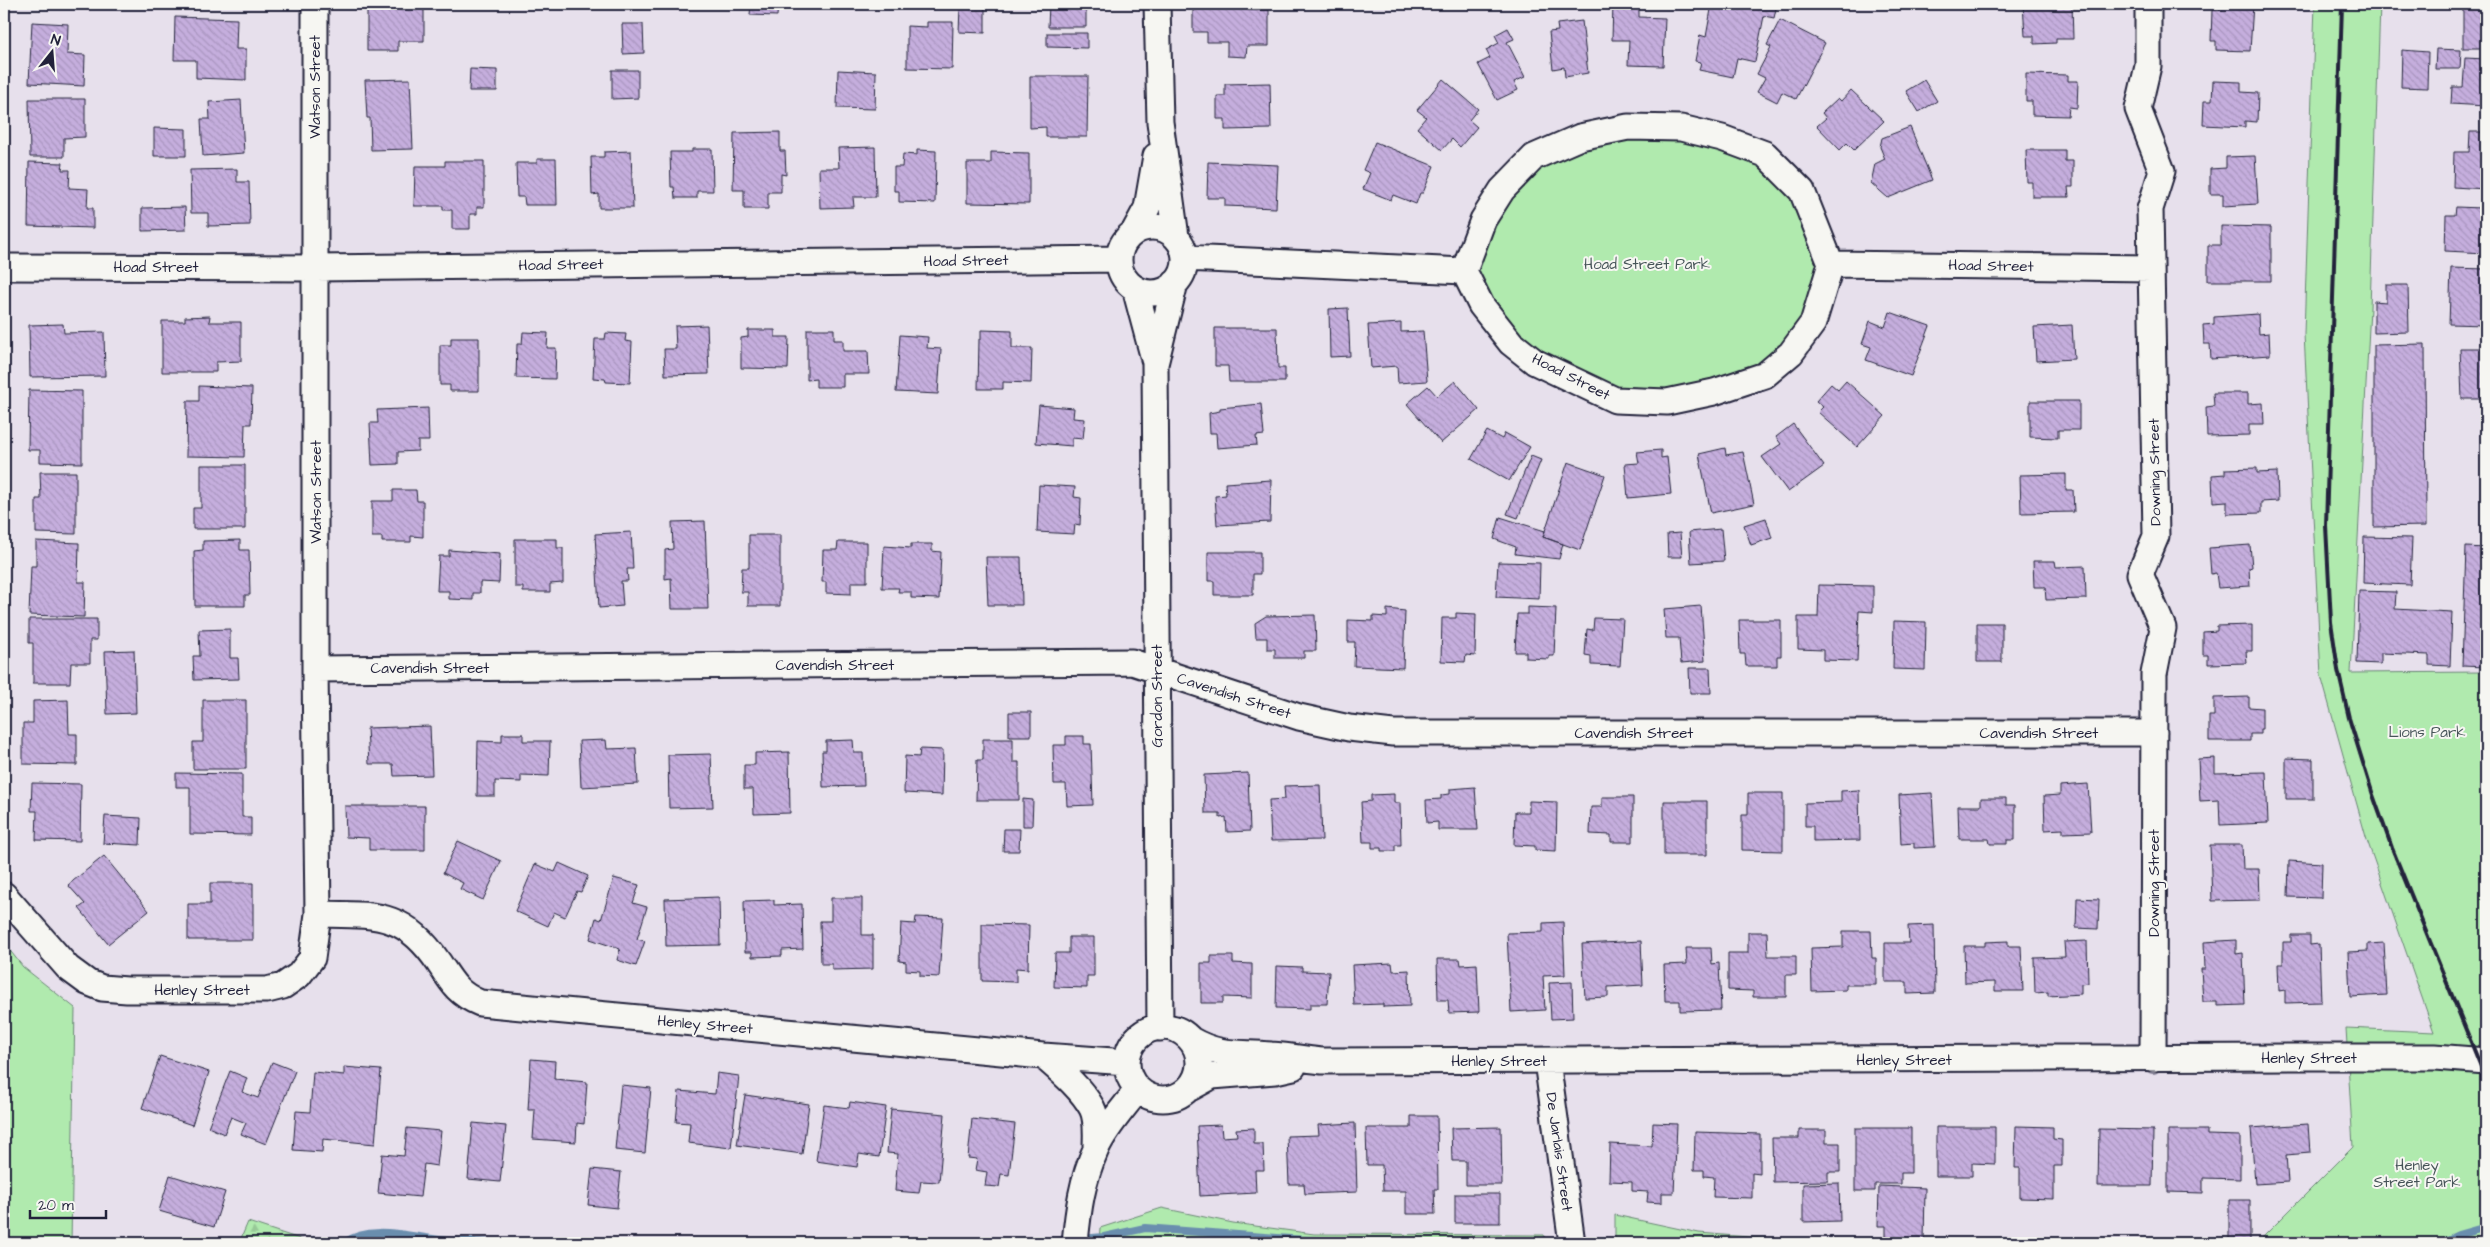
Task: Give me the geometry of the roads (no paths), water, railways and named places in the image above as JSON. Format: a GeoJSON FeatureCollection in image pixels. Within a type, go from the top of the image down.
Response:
{"type":"FeatureCollection","features":[{"type":"Feature","properties":{"kind":"street","name":"Watson Street"},"geometry":{"type":"LineString","coordinates":[[299,975],[312,958],[318,914],[315,669],[315,4]]}},
{"type":"Feature","properties":{"kind":"street"},"geometry":{"type":"LineString","coordinates":[[1157,4],[1160,122],[1181,248],[1183,272],[1175,284],[1166,290],[1156,292],[1135,288],[1122,272],[1119,259],[1125,241],[1134,232],[1147,208],[1153,181],[1160,122]]}},
{"type":"Feature","properties":{"kind":"street","name":"Downing Street"},"geometry":{"type":"LineString","coordinates":[[2148,4],[2148,66],[2138,110],[2162,171],[2150,209],[2156,536],[2140,574],[2162,628],[2154,674],[2153,1059]]}},
{"type":"Feature","properties":{"kind":"street"},"geometry":{"type":"LineString","coordinates":[[1134,232],[1151,226],[1169,232],[1181,248],[1464,271],[1483,220],[1502,190],[1534,157],[1580,137],[1628,127],[1681,128],[1722,138],[1765,154],[1802,191],[1830,264]]}},
{"type":"Feature","properties":{"kind":"street","name":"Hoad Street"},"geometry":{"type":"LineString","coordinates":[[4,267],[316,268],[1119,259]]}},
{"type":"Feature","properties":{"kind":"street","name":"Hoad Street"},"geometry":{"type":"LineString","coordinates":[[1464,271],[1480,305],[1511,342],[1535,362],[1615,400],[1667,402],[1714,392],[1765,375],[1791,353],[1813,323],[1830,264],[2151,268]]}},
{"type":"Feature","properties":{"kind":"street","name":"Gordon Street"},"geometry":{"type":"LineString","coordinates":[[1155,364],[1175,284]]}},
{"type":"Feature","properties":{"kind":"street","name":"Gordon Street"},"geometry":{"type":"LineString","coordinates":[[1135,288],[1155,364],[1160,1028]]}},
{"type":"Feature","properties":{"kind":"street","name":"Cavendish Street"},"geometry":{"type":"LineString","coordinates":[[315,669],[1132,662],[1299,717],[1349,728],[1393,733],[2154,733]]}},
{"type":"Feature","properties":{"kind":"street","name":"Henley Street"},"geometry":{"type":"LineString","coordinates":[[4,894],[68,968],[87,982],[102,988],[136,990],[267,990],[283,986],[299,975]]}},
{"type":"Feature","properties":{"kind":"street","name":"Henley Street"},"geometry":{"type":"LineString","coordinates":[[318,914],[371,915],[394,922],[417,934],[463,996],[480,1003],[1043,1056],[1127,1062]]}},
{"type":"Feature","properties":{"kind":"street"},"geometry":{"type":"LineString","coordinates":[[1160,1028],[1175,1030],[1191,1040],[1197,1051],[1199,1064],[1197,1077],[1190,1088],[1180,1096],[1167,1099],[1154,1098],[1138,1089],[1130,1078],[1127,1062],[1131,1047],[1139,1036],[1150,1030],[1160,1028]]}},
{"type":"Feature","properties":{"kind":"street","name":"Henley Street"},"geometry":{"type":"LineString","coordinates":[[1191,1040],[1209,1050],[1224,1053],[1270,1055],[1322,1061],[2435,1057],[2486,1060]]}},
{"type":"Feature","properties":{"kind":"street"},"geometry":{"type":"LineString","coordinates":[[1043,1056],[1064,1074],[1092,1109],[1096,1128],[1096,1148]]}},
{"type":"Feature","properties":{"kind":"street","name":"Henley Street"},"geometry":{"type":"LineString","coordinates":[[1190,1088],[1212,1076],[1275,1071],[1322,1061]]}},
{"type":"Feature","properties":{"kind":"street","name":"De Jarlais Street"},"geometry":{"type":"LineString","coordinates":[[1547,1061],[1572,1243]]}},
{"type":"Feature","properties":{"kind":"street"},"geometry":{"type":"LineString","coordinates":[[1075,1243],[1078,1205],[1096,1148],[1138,1089]]}},
{"type":"Feature","properties":{"kind":"waterway"},"geometry":{"type":"LineString","coordinates":[[2441,1243],[2458,1235],[2486,1227]]}},
{"type":"Feature","properties":{"kind":"waterway"},"geometry":{"type":"LineString","coordinates":[[1036,1243],[1104,1237],[1145,1228],[1344,1243]]}},
{"type":"Feature","properties":{"kind":"waterway"},"geometry":{"type":"LineString","coordinates":[[344,1243],[355,1237],[378,1233],[391,1233],[446,1241],[494,1243]]}},
{"type":"Feature","properties":{"kind":"railway"},"geometry":{"type":"LineString","coordinates":[[2342,4],[2326,526],[2331,622],[2338,670],[2349,718],[2373,795],[2392,848],[2486,1079]]}},
{"type":"Feature","properties":{"kind":"park label","name":"Hoad Street Park"},"geometry":{"type":"Point","coordinates":[1647,264]}},
{"type":"Feature","properties":{"kind":"park label","name":"Lions Park"},"geometry":{"type":"Point","coordinates":[2427,732]}},
{"type":"Feature","properties":{"kind":"park label","name":"Henley Street Park"},"geometry":{"type":"Point","coordinates":[2417,1174]}}]}
